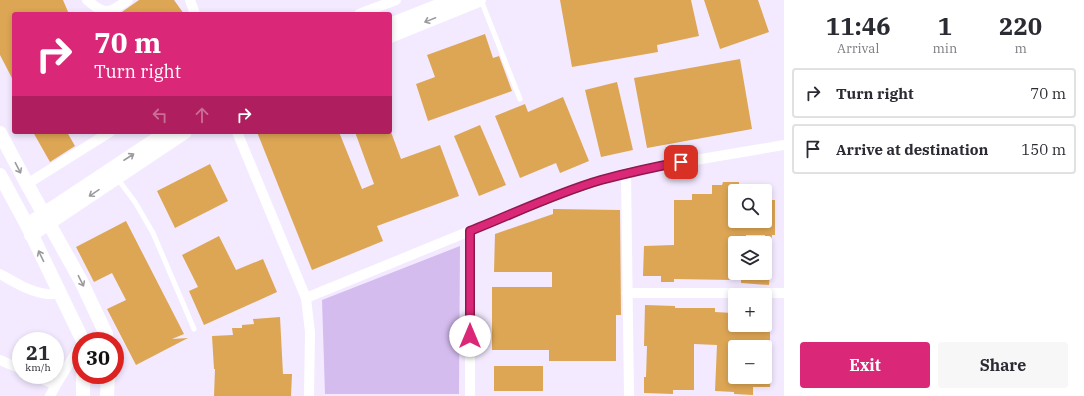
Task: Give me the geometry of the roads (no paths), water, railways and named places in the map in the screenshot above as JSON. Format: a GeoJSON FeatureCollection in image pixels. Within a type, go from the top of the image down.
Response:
{"type":"FeatureCollection","features":[{"type":"Feature","properties":{"kind":"street"},"geometry":{"type":"LineString","coordinates":[[87,0],[98,9],[106,12],[114,10],[128,0]]}},
{"type":"Feature","properties":{"kind":"street"},"geometry":{"type":"LineString","coordinates":[[190,0],[194,12]]}},
{"type":"Feature","properties":{"kind":"street"},"geometry":{"type":"LineString","coordinates":[[365,12],[396,0]]}},
{"type":"Feature","properties":{"kind":"street"},"geometry":{"type":"LineString","coordinates":[[392,24],[453,0]]}},
{"type":"Feature","properties":{"kind":"street"},"geometry":{"type":"LineString","coordinates":[[392,35],[480,0]]}},
{"type":"Feature","properties":{"kind":"street"},"geometry":{"type":"LineString","coordinates":[[0,133],[81,281],[105,332]]}},
{"type":"Feature","properties":{"kind":"street"},"geometry":{"type":"LineString","coordinates":[[27,184],[107,134]]}},
{"type":"Feature","properties":{"kind":"street"},"geometry":{"type":"LineString","coordinates":[[29,230],[165,134]]}},
{"type":"Feature","properties":{"kind":"street"},"geometry":{"type":"LineString","coordinates":[[46,218],[117,178],[182,134]]}},
{"type":"Feature","properties":{"kind":"street"},"geometry":{"type":"LineString","coordinates":[[238,134],[306,298],[310,332],[309,396]]}},
{"type":"Feature","properties":{"kind":"street"},"geometry":{"type":"LineString","coordinates":[[306,298],[563,193],[599,181],[626,173],[666,165],[784,145]]}},
{"type":"Feature","properties":{"kind":"street"},"geometry":{"type":"LineString","coordinates":[[626,173],[629,396]]}},
{"type":"Feature","properties":{"kind":"street"},"geometry":{"type":"LineString","coordinates":[[0,175],[29,230],[78,332]]}},
{"type":"Feature","properties":{"kind":"street"},"geometry":{"type":"LineString","coordinates":[[470,231],[470,396]]}},
{"type":"Feature","properties":{"kind":"street"},"geometry":{"type":"LineString","coordinates":[[0,274],[12,282],[32,290],[47,294],[59,293]]}},
{"type":"Feature","properties":{"kind":"street"},"geometry":{"type":"LineString","coordinates":[[627,293],[784,293]]}},
{"type":"Feature","properties":{"kind":"street"},"geometry":{"type":"LineString","coordinates":[[64,371],[72,358]]}},
{"type":"Feature","properties":{"kind":"street"},"geometry":{"type":"LineString","coordinates":[[2,363],[12,366]]}},
{"type":"Feature","properties":{"kind":"street"},"geometry":{"type":"LineString","coordinates":[[50,396],[56,384]]}},
{"type":"Feature","properties":{"kind":"street"},"geometry":{"type":"LineString","coordinates":[[82,396],[83,384]]}},
{"type":"Feature","properties":{"kind":"street"},"geometry":{"type":"LineString","coordinates":[[107,396],[108,384]]}},
{"type":"Feature","properties":{"kind":"lane"},"geometry":{"type":"LineString","coordinates":[[480,0],[520,99]]}},
{"type":"Feature","properties":{"kind":"lane"},"geometry":{"type":"LineString","coordinates":[[117,178],[147,221],[194,329]]}}]}
